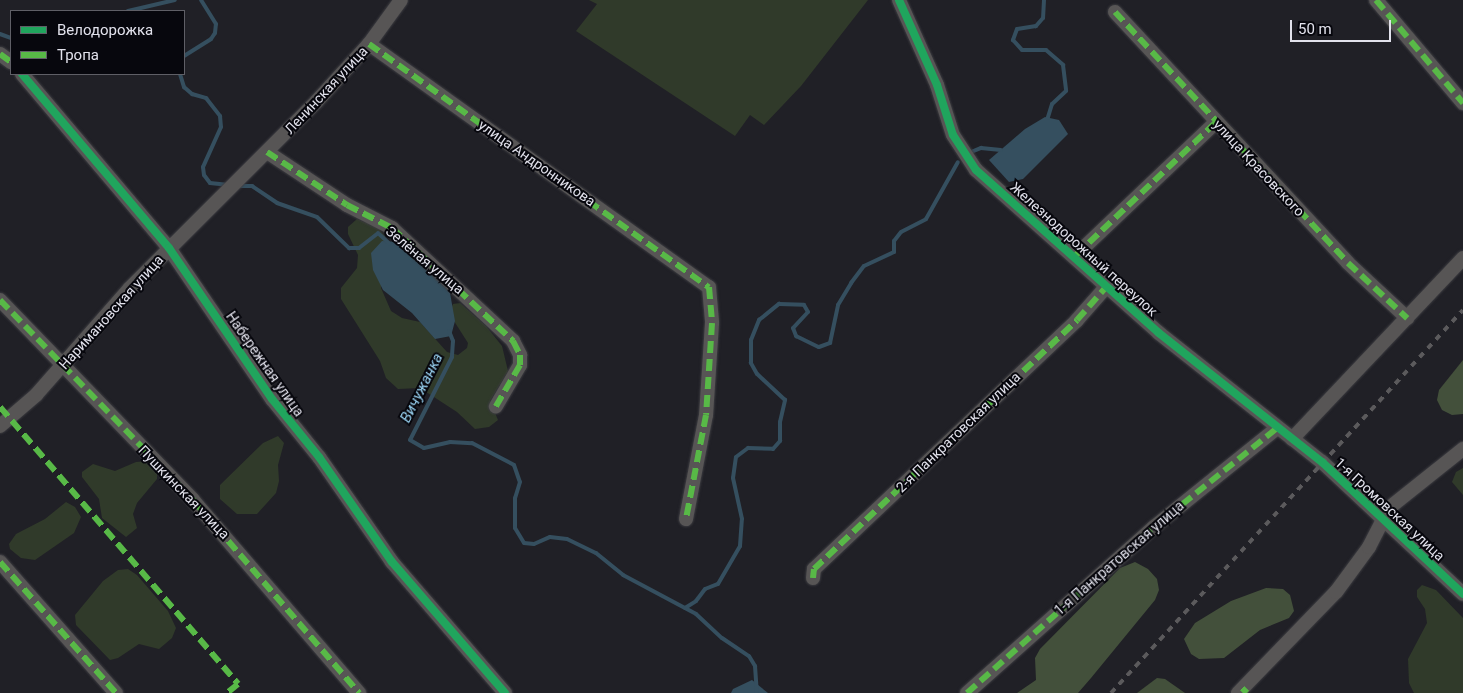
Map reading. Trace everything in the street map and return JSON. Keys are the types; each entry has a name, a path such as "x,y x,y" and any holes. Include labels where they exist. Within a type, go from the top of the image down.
{"street":[{"name":"Ленинская улица","path":"244,174 369,44 401,0"},
{"name":"Железнодорожный переулок","path":"899,0 937,85 961,151 976,170 1076,255 1159,333 1322,462"},
{"path":"1376,0 1463,103"},
{"name":"улица Красовского","path":"1115,12 1348,263 1407,318"},
{"name":"улица Андронникова","path":"369,44 704,282 711,292 712,315 706,415 686,519"},
{"name":"Набережная улица","path":"23,75 170,248 272,399 319,456 392,562 504,693"},
{"path":"1076,255 1135,196 1216,122"},
{"name":"Зелёная улица","path":"267,152 347,205 392,228 513,341 520,355 520,365 496,406"},
{"name":"Наримановская улица","path":"0,426 63,367 130,288 244,174"},
{"path":"1292,438 1463,258"},
{"name":"2-я Панкратовская улица","path":"813,578 814,569 1076,320 1107,286"},
{"name":"Пушкинская улица","path":"0,300 238,549 359,693"},
{"name":"1-я Панкратовская улица","path":"967,693 1154,527 1277,428"},
{"path":"1242,691 1336,592 1369,547 1396,502 1463,449"},
{"name":"1-я Громовская улица","path":"1322,462 1463,594"},
{"path":"0,562 116,693"}],"green space":[{"path":"589,0 868,0 801,86 764,125 750,115 735,136 576,31 597,4"},
{"path":"357,219 377,227 385,236 381,288 391,311 402,318 420,322 447,352 458,355 467,348 468,343 454,321 451,309 453,304 460,303 486,326 502,346 508,371 490,401 498,420 489,427 475,429 457,412 420,388 398,389 386,378 380,361 341,299 341,288 357,268 358,255 348,234 348,227"},
{"path":"1463,360 1463,414 1452,415 1442,410 1437,400 1439,390"},
{"path":"278,436 284,443 278,465 279,481 276,493 257,514 237,514 220,499 220,485 263,443"},
{"path":"149,461 157,468 157,479 137,503 133,514 137,528 126,537 102,518 99,499 82,477 82,472 93,464 115,471 136,462"},
{"path":"1463,468 1463,495 1452,482 1456,472"},
{"path":"66,502 75,507 81,517 74,533 35,560 21,558 10,549 9,544 16,534 45,519"},
{"path":"1135,562 1148,569 1157,579 1159,590 1155,600 1078,693 1017,693 1036,680 1035,658 1040,649 1120,568"},
{"path":"128,569 137,575 168,611 176,628 172,638 159,649 139,644 118,658 110,660 76,625 75,615 103,581 118,570"},
{"path":"1422,585 1436,590 1463,618 1463,693 1414,693 1409,683 1408,659 1427,623 1425,609 1417,597 1417,590"},
{"path":"1266,588 1283,589 1290,595 1294,611 1289,618 1260,630 1224,658 1199,659 1191,654 1184,639 1195,623 1231,601"},
{"path":"1157,678 1165,679 1185,693 1137,693"}],"water":[{"path":"1045,117 1059,120 1068,134 1023,179 1009,182 989,160 1025,129"},
{"path":"382,241 398,242 445,286 450,293 455,321 451,336 435,339 412,313 383,290 373,270 371,253"},
{"path":"752,680 768,693 731,693 733,689"}],"waterway":[{"path":"132,10 175,0"},
{"name":"Вичужанка","path":"185,55 211,39 215,33 216,24 201,0"},
{"path":"1044,0 1043,18 1036,26 1017,29 1013,40 1022,50 1046,50 1063,65 1066,91 1052,104 1048,117"},
{"path":"0,34 10,38"},
{"name":"Вичужанка","path":"180,75 184,87 192,94 206,98 220,116 221,127 203,167 204,175 210,183 229,185"},
{"path":"971,152 981,148 1001,150"},
{"path":"685,608 696,601 705,589 718,584 740,546 742,519 733,478 736,457 748,448 773,449 780,441 780,422 785,400 757,374 751,363 751,340 759,320 779,304 804,305 808,312 793,328 796,336 819,347 830,343 838,305 851,283 864,266 894,252 894,241 901,232 926,219 958,162"},
{"name":"Вичужанка","path":"236,186 252,186 277,203 317,217 349,248 359,248 378,233 390,244"},
{"name":"Вичужанка","path":"449,331 453,341 452,357 410,440 424,448 450,442 472,443 514,465 520,482 515,498 515,528 524,543 534,544 550,537 567,539 596,553 623,575 696,614 722,638 749,656 755,666 757,693"}],"railway":[{"path":"1111,693 1463,310"}],"marked path":[{"path":"1376,0 1463,103"},
{"path":"1115,12 1348,263 1407,318"},
{"path":"369,44 709,287 712,323 706,415 686,519"},
{"path":"0,54 10,61"},
{"path":"1076,255 1216,122"},
{"path":"267,152 347,205 392,228 513,341 520,355 520,365 496,406"},
{"path":"813,578 814,569 1077,320 1107,286"},
{"path":"0,300 193,500 359,693"},
{"path":"0,407 238,684 227,693"},
{"path":"967,693 1154,527 1277,428"},
{"path":"0,562 116,693"},
{"path":"1242,688 1247,693"}],"cycle path":[{"path":"899,0 937,85 953,135 976,170 1159,333 1322,462 1463,594"},
{"path":"23,75 169,248 272,399 319,457 392,562 505,693"}]}
